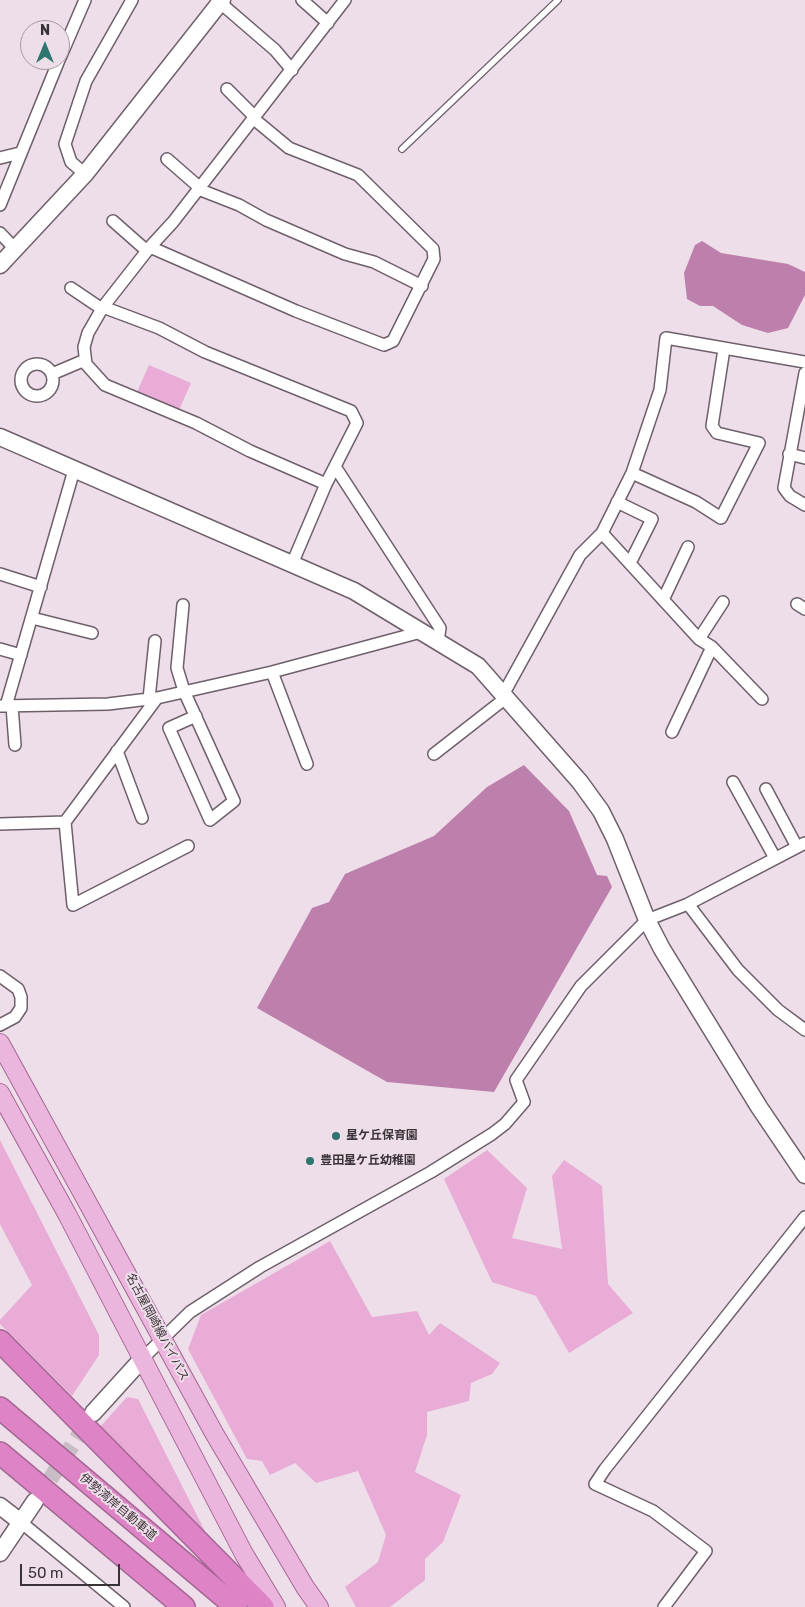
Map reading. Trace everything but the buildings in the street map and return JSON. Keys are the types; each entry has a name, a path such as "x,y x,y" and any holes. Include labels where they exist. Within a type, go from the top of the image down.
{"highway":[{"path":"0,1341 218,1561 272,1606"},
{"name":"伊勢湾岸自動車道","path":"0,1408 236,1607"},
{"path":"0,1453 183,1607"}],"main road":[{"name":"名古屋岡崎線バイパス","path":"0,1043 214,1433 305,1587 320,1607"},
{"path":"0,1093 143,1358 272,1606"}],"street":[{"path":"70,35 85,0"},
{"path":"85,174 71,162 65,144 86,81 132,0"},
{"path":"302,0 328,23"},
{"path":"326,484 250,451 196,423 105,385 94,375 85,360 84,341 102,308 148,249 173,222 345,0"},
{"path":"0,265 85,174 220,1 275,50 292,70"},
{"path":"0,205 55,70"},
{"path":"113,221 148,249 196,266 242,289 384,345 392,341 422,286 435,254 420,236 358,175 289,148 226,89"},
{"path":"0,158 20,153"},
{"path":"167,159 198,188 344,254 374,262 422,286"},
{"path":"0,233 16,250"},
{"path":"71,288 102,308 159,328 185,344 351,411 357,423 336,468 326,484 292,564"},
{"path":"434,754 505,695 580,556 602,533 632,473 660,390 666,338 805,362"},
{"path":"632,473 696,502 721,518 759,443 717,433 712,426 724,349"},
{"path":"52,374 85,360"},
{"path":"805,373 784,488 790,496 805,505"},
{"path":"0,437 354,591 478,666 580,782 601,811 615,839 647,920 690,996 805,1175"},
{"path":"789,454 805,458"},
{"path":"336,468 440,628 438,642"},
{"path":"15,745 6,706 74,470"},
{"path":"617,502 652,519 630,563"},
{"path":"602,533 699,638 712,648 762,699"},
{"path":"663,600 688,547"},
{"path":"0,574 41,587"},
{"path":"699,638 723,602"},
{"path":"184,605 177,668 184,691 193,710 197,719 205,737 234,801 210,820 169,728 187,720 196,716"},
{"path":"32,618 92,632"},
{"path":"6,706 108,704 153,698 272,672 422,632"},
{"path":"156,641 153,698 65,822 73,905 188,846"},
{"path":"672,732 712,648"},
{"path":"0,649 21,655"},
{"path":"272,672 307,764"},
{"path":"117,751 142,818"},
{"path":"732,782 775,858"},
{"path":"93,1413 163,1337 190,1312 260,1267 466,1152 505,1124 524,1102 516,1080 554,1025 597,968 647,920 688,904 801,845 766,789"},
{"path":"0,824 65,822"},
{"path":"688,904 738,970 778,1010 805,1030"},
{"path":"0,976 18,989 21,997 21,1008 15,1017 0,1025"},
{"path":"664,1607 706,1551 653,1511 595,1484 805,1217"},
{"path":"0,1553 36,1501"},
{"path":"0,1506 124,1607"}],"lane":[{"path":"402,149 558,0"}],"shaded area":[{"path":"702,241 721,253 788,264 805,272 805,295 788,328 768,333 742,325 713,306 700,306 687,299 684,273 695,245"},
{"path":"149,365 191,383 179,410 137,392"},
{"path":"524,765 569,811 597,875 607,876 612,887 494,1092 387,1082 257,1008 312,908 329,902 345,874 434,836 487,787"},
{"path":"0,1140 99,1335 99,1355 72,1396 0,1324 0,1320 32,1285 0,1224"},
{"path":"487,1150 527,1188 512,1238 562,1249 552,1176 564,1160 602,1186 608,1284 633,1313 569,1353 536,1296 492,1282 444,1179"},
{"path":"330,1241 372,1317 417,1311 429,1335 440,1323 500,1363 492,1374 471,1383 469,1401 427,1412 427,1435 415,1472 461,1495 443,1542 425,1559 425,1580 390,1607 356,1607 345,1587 378,1562 386,1535 358,1471 316,1483 295,1463 270,1475 262,1461 247,1459 188,1349 201,1315"},
{"path":"127,1397 138,1399 208,1537 100,1427"}],"tunnel":[{"path":"37,1499 91,1417"}],"place":[{"name":"星ケ丘保育園","path":"336,1136"},
{"name":"豊田星ケ丘幼稚園","path":"310,1161"}]}
